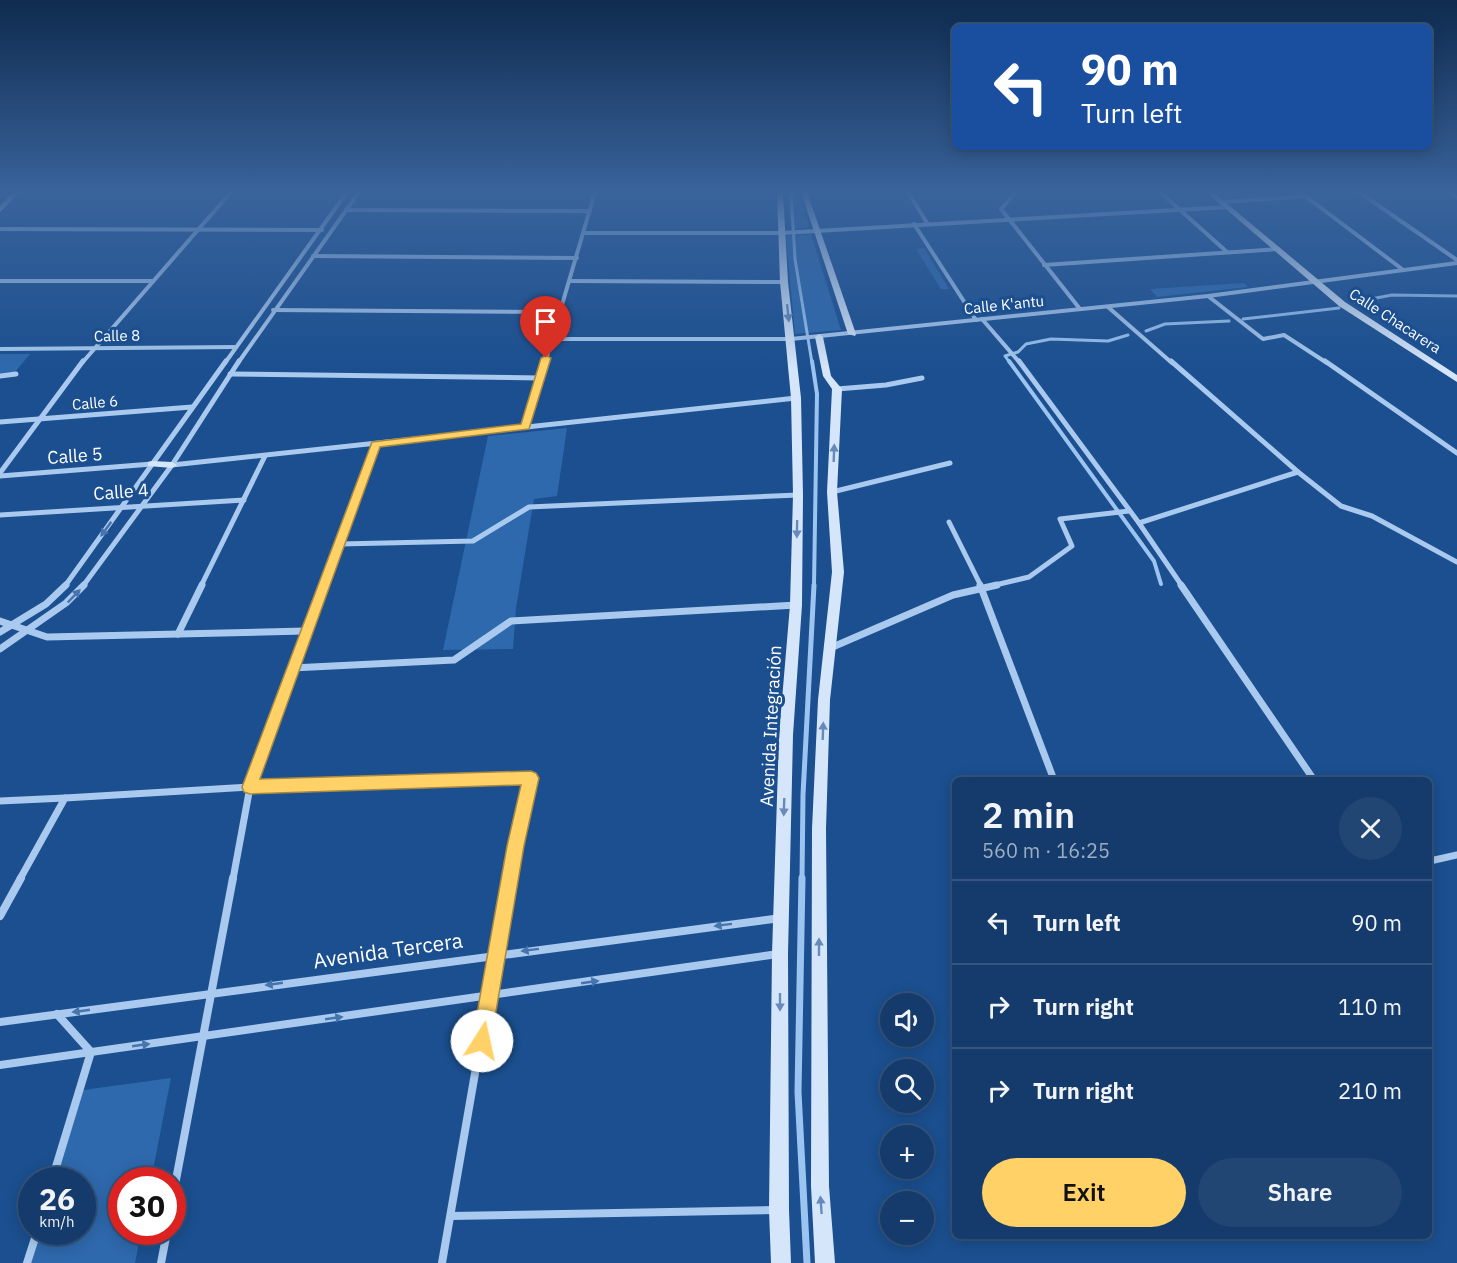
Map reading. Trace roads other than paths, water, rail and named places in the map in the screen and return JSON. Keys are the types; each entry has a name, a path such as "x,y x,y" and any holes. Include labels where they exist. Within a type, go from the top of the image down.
{"street":[{"path":"0,474 75,371 179,251"},
{"path":"0,632 46,604 63,589 305,251"},
{"path":"0,650 66,603 86,583 172,465 230,374 317,251"},
{"path":"525,426 579,251"},
{"name":"Avenida Integración","path":"782,1263 779,1210 780,954 786,735 796,605 798,495 797,339 784,282 783,251"},
{"path":"824,251 852,334"},
{"path":"932,251 979,320 1021,364 1139,524 1312,777"},
{"path":"1033,251 1080,309"},
{"path":"1044,265 1245,251"},
{"name":"Calle Chacarera","path":"1280,251 1342,304 1457,379"},
{"path":"1378,251 1402,269"},
{"path":"1443,251 1457,261"},
{"path":"313,256 577,258"},
{"name":"Calle K'antu","path":"552,339 797,339 1208,296 1317,283 1457,261"},
{"path":"0,281 153,281"},
{"path":"570,281 784,282"},
{"path":"1208,296 1263,339 1284,335 1457,453"},
{"path":"1108,307 1298,472 1341,506 1372,516 1457,562"},
{"path":"261,310 560,312"},
{"path":"815,337 827,376 837,389 832,492 837,573 828,649 819,829 820,1186 825,1263"},
{"name":"Calle 8","path":"0,349 235,347"},
{"path":"0,375 16,374"},
{"path":"230,374 540,378"},
{"path":"837,389 886,385 922,378"},
{"path":"152,464 172,465 265,456 796,398"},
{"name":"Calle 6","path":"0,422 192,407"},
{"path":"179,1167 250,787 375,444"},
{"path":"178,634 265,456"},
{"path":"832,492 950,463"},
{"name":"Calle 5","path":"0,474 152,464"},
{"path":"1139,524 1298,472"},
{"path":"340,544 473,541 529,507 798,495"},
{"name":"Calle 4","path":"0,515 244,500"},
{"path":"828,649 953,596 1029,577 1072,546 1060,519 1129,511"},
{"path":"949,522 982,589 1053,777"},
{"path":"292,668 454,660 511,621 796,605"},
{"path":"0,621 47,637 305,631"},
{"path":"0,801 250,787 531,778 515,846 442,1263"},
{"path":"0,916 65,798"},
{"path":"1432,861 1455,858"},
{"name":"Avenida Tercera","path":"0,1022 781,918"},
{"path":"0,1065 780,954"},
{"path":"57,1014 91,1052"},
{"path":"56,1167 91,1052"},
{"path":"451,1216 779,1210"},
{"path":"27,1263 33,1245"},
{"path":"160,1263 164,1245"}],"waterway":[{"path":"795,251 812,363"},
{"path":"1355,302 1392,295 1457,296"},
{"path":"1243,319 1339,308"},
{"path":"1146,331 1165,324 1229,321"},
{"path":"1010,363 1005,356 1018,352 1026,344 1051,339 1108,341 1128,335"},
{"path":"812,361 817,394 814,586"},
{"path":"1009,361 1154,561 1161,584"},
{"path":"802,879 803,795 814,585"},
{"path":"802,878 798,1092 807,1263"}]}
